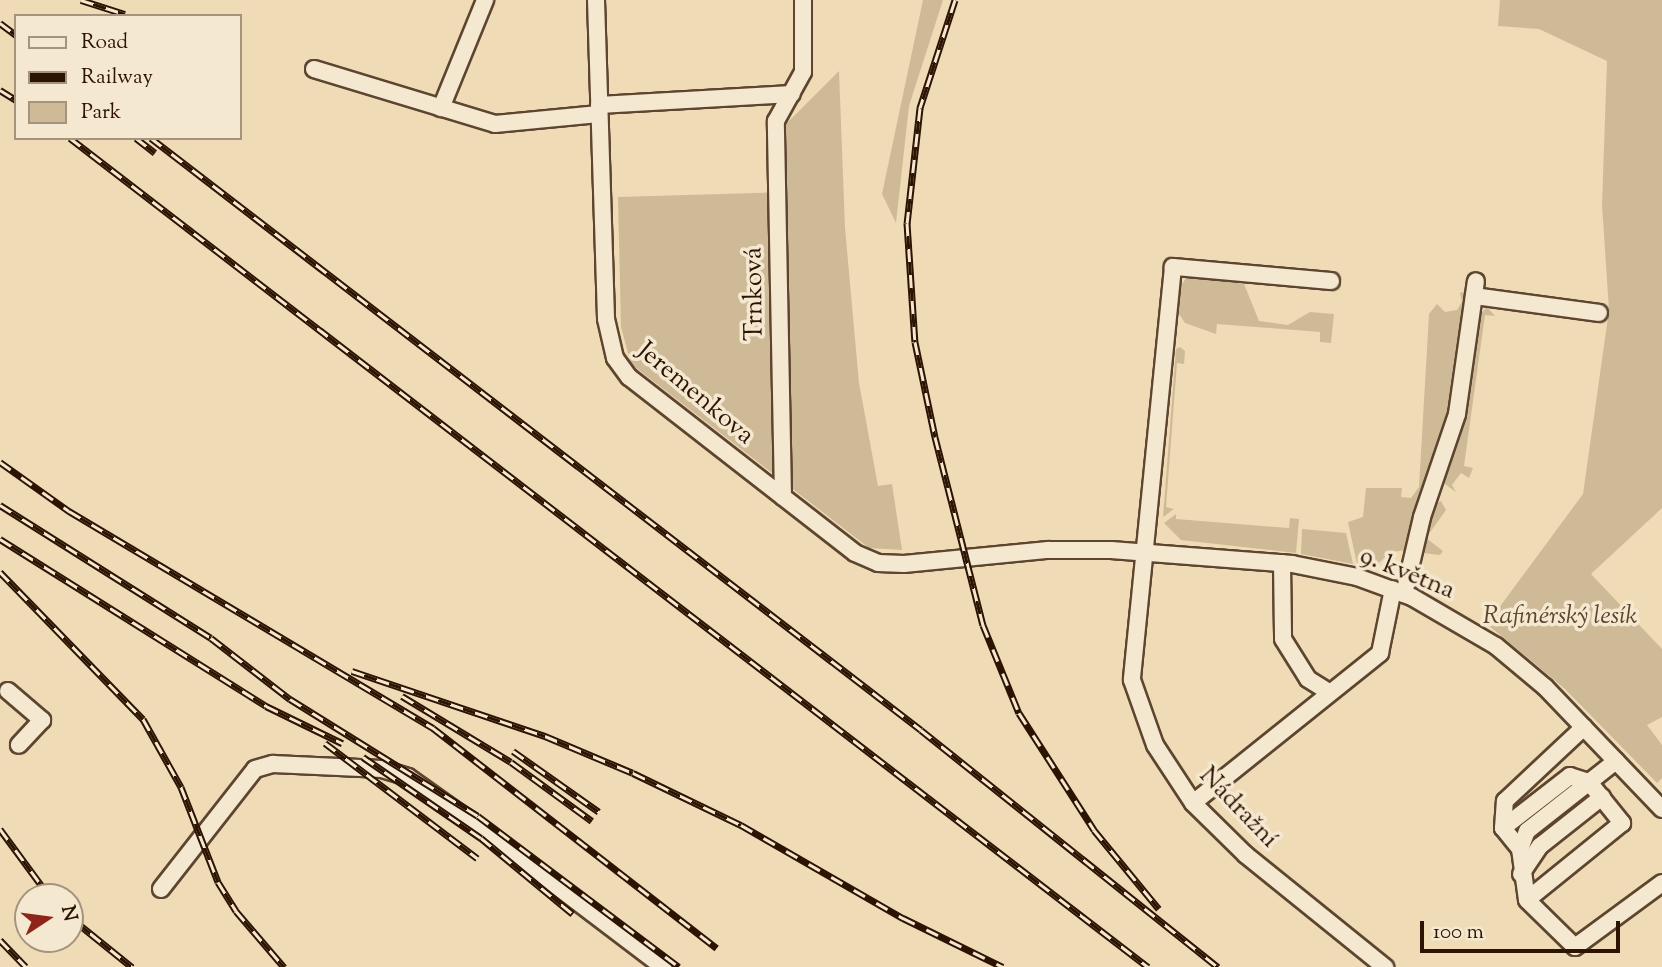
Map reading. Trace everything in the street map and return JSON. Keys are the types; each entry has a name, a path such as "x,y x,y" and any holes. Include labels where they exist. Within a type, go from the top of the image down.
{"street":[{"path":"442,108 485,0"},
{"name":"Jeremenkova","path":"596,0 606,319 615,358 629,377 863,558 904,564"},
{"name":"Trnková","path":"783,497 776,121 803,72 803,0"},
{"path":"314,69 495,124 599,110 792,94"},
{"path":"1144,552 1173,267 1331,281"},
{"path":"1193,803 1380,653 1457,414 1475,289 1599,313"},
{"name":"9. května","path":"904,564 1048,550 1144,552 1320,568 1398,592 1496,646 1584,727 1662,809"},
{"name":"Nádražní","path":"1144,552 1132,667 1135,694 1155,745 1193,803 1246,855 1385,967"},
{"path":"1282,563 1283,639 1308,679 1329,692"},
{"path":"3,693 43,720 19,745"},
{"path":"1520,849 1503,828 1505,801 1584,727"},
{"path":"1616,761 1533,825 1520,849 1521,874 1527,900 1575,947 1662,883"},
{"path":"161,889 255,769 273,764 382,769 408,778 484,831 663,967"},
{"path":"1503,828 1570,776 1589,782 1622,822 1527,900"},
{"path":"1521,874 1540,846 1602,797"}],"green space":[{"path":"923,0 943,0 909,106 896,223 882,194"},
{"name":"Rafinérský lesík","path":"1500,0 1662,0 1662,508 1591,574 1662,649 1662,717 1647,725 1662,745 1662,778 1657,783 1565,689 1487,624 1583,494 1609,310 1602,205 1607,61 1539,29 1498,26"},
{"path":"839,71 845,228 859,383 878,486 892,484 902,550 869,548 631,364 621,327 618,197 787,192 785,125"},
{"path":"1195,276 1244,284 1259,321 1288,325 1310,312 1334,314 1331,343 1320,342 1320,332 1217,324 1216,334 1185,323 1176,309 1179,289 1186,278"},
{"path":"1466,291 1447,415 1407,550 1391,552 1373,568 1357,564 1348,522 1363,517 1366,488 1402,488 1401,497 1411,498 1419,487 1429,314 1437,304 1445,312 1457,310 1462,302 1460,293"},
{"path":"1487,307 1495,316 1485,315 1464,466 1473,468 1469,478 1461,473 1452,485 1456,492 1442,482 1478,316"},
{"path":"1180,347 1185,351 1184,364 1177,363 1166,507 1174,509 1163,517 1176,349"},
{"path":"1441,501 1446,510 1426,538 1443,551 1440,555 1422,553 1435,504"},
{"path":"1176,514 1176,519 1289,528 1290,518 1299,519 1296,553 1181,540 1164,523"},
{"path":"1302,529 1346,533 1353,564 1301,554"}],"railway":[{"path":"81,0 125,14"},
{"path":"955,0 920,108 907,223 915,342 935,437 983,625 1019,713 1094,830 1159,909"},
{"path":"0,23 14,34"},
{"path":"0,90 14,99"},
{"path":"73,140 1148,967"},
{"path":"139,140 155,153"},
{"path":"154,140 921,730 1218,967"},
{"path":"0,462 69,511 433,728 717,948"},
{"path":"0,505 211,638 290,699 478,816 679,967"},
{"path":"0,539 266,706 342,743"},
{"path":"0,572 143,719 181,787 218,882 236,911 284,967"},
{"path":"352,671 545,736 633,773 741,825 903,918 1003,967"},
{"path":"402,696 511,762 592,821"},
{"path":"325,743 477,858"},
{"path":"513,751 599,812"},
{"path":"363,757 481,838 573,914"},
{"path":"0,829 40,883"},
{"path":"84,928 132,967"},
{"path":"0,940 26,967"}]}
